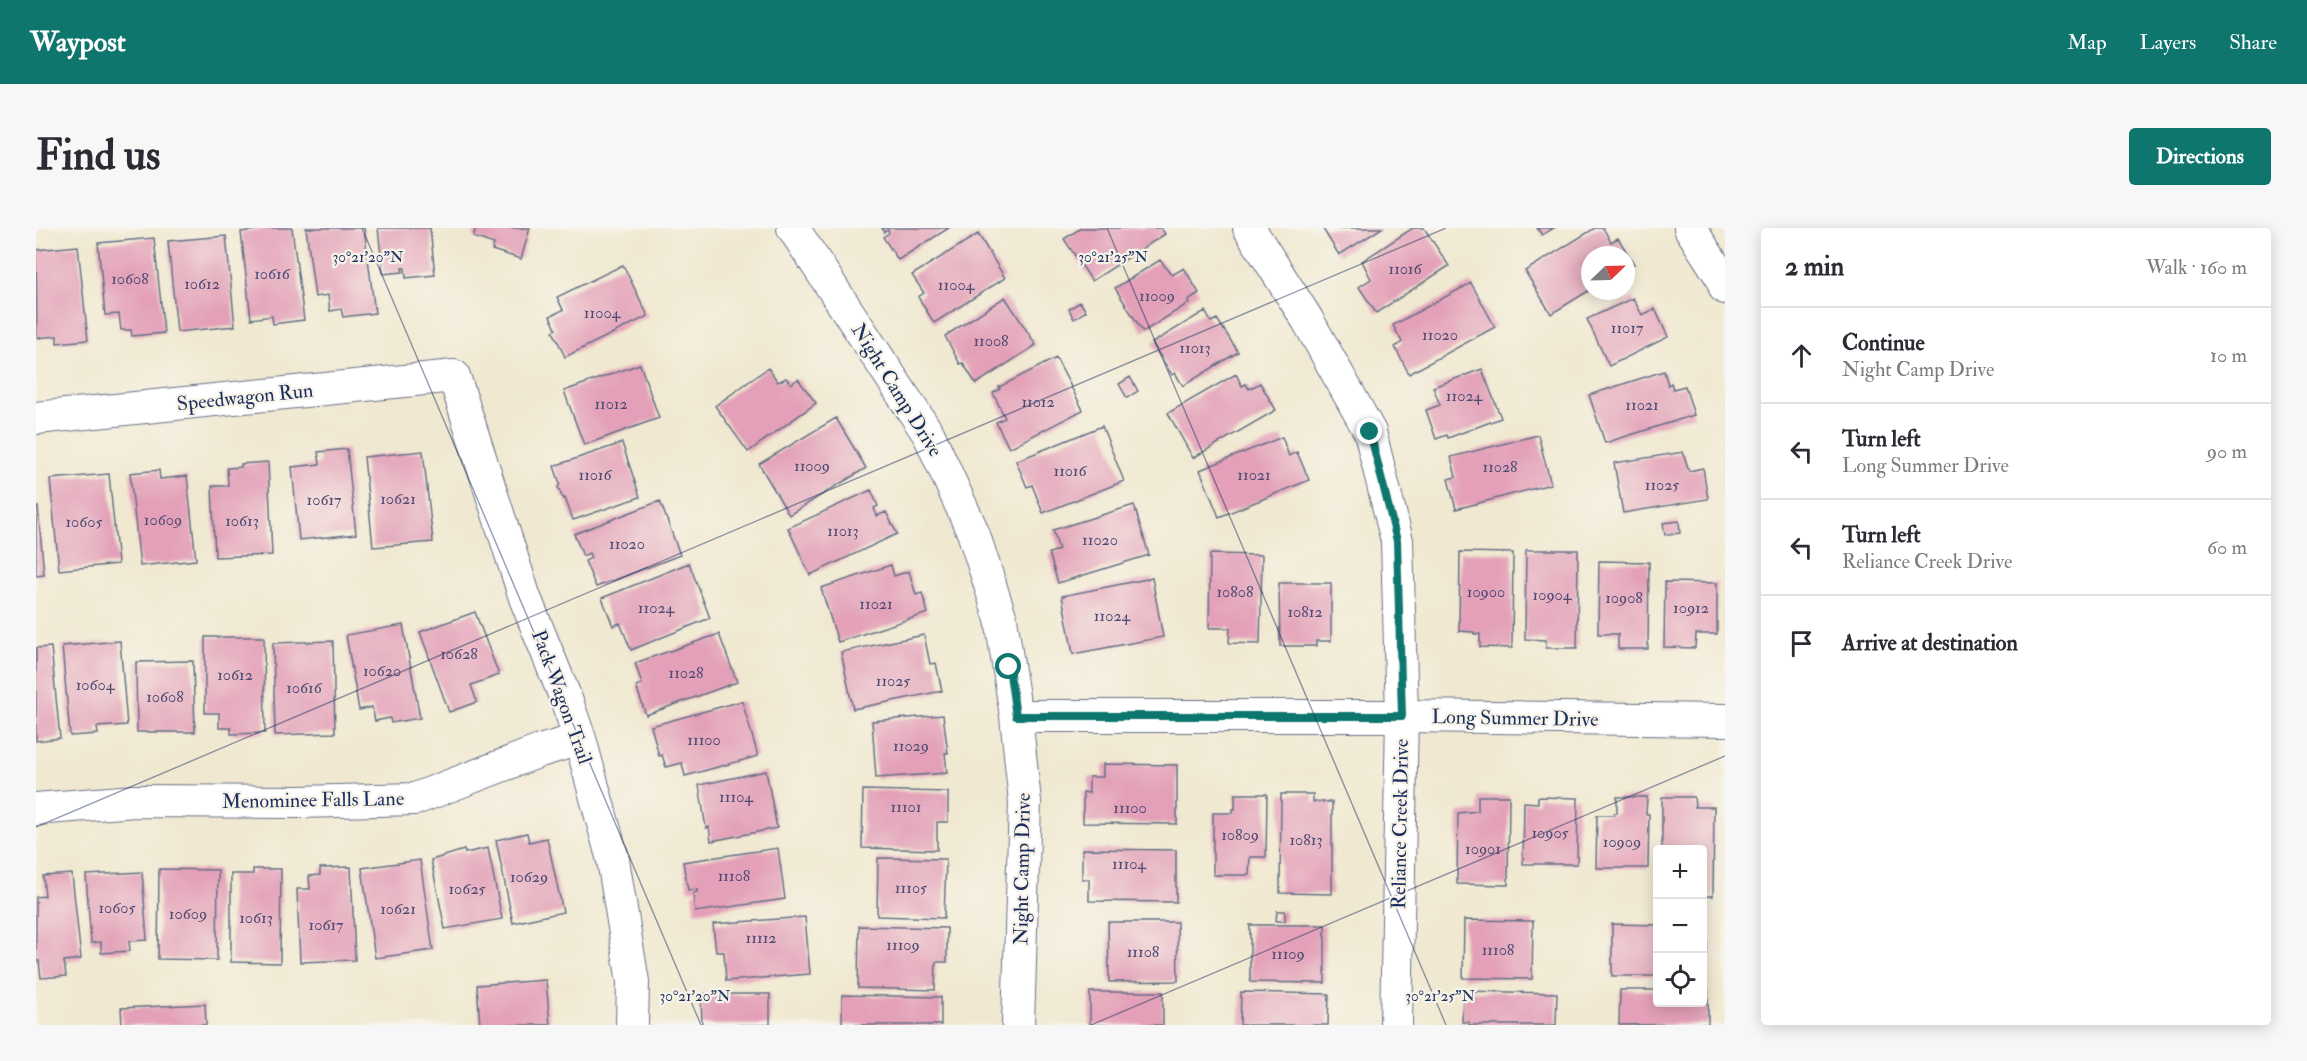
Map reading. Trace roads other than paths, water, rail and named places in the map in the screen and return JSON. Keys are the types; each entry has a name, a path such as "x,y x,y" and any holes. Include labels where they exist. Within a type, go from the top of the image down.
{"street":[{"name":"Night Camp Drive","path":"793,228 929,435 974,532 1001,619 1016,716 1025,802 1018,1025"},
{"name":"Reliance Creek Drive","path":"1249,228 1307,319 1370,432 1397,541 1402,716 1396,1025"},
{"path":"1690,228 1722,278 1725,288"},
{"name":"Speedwagon Run","path":"36,418 454,376"},
{"name":"Pack Wagon Trail","path":"454,376 525,598 580,739 613,860 633,982 632,1025"},
{"name":"Long Summer Drive","path":"1016,716 1402,716 1725,720"},
{"name":"Menominee Falls Lane","path":"36,809 134,801 298,802 415,799 540,751 580,739"}]}
